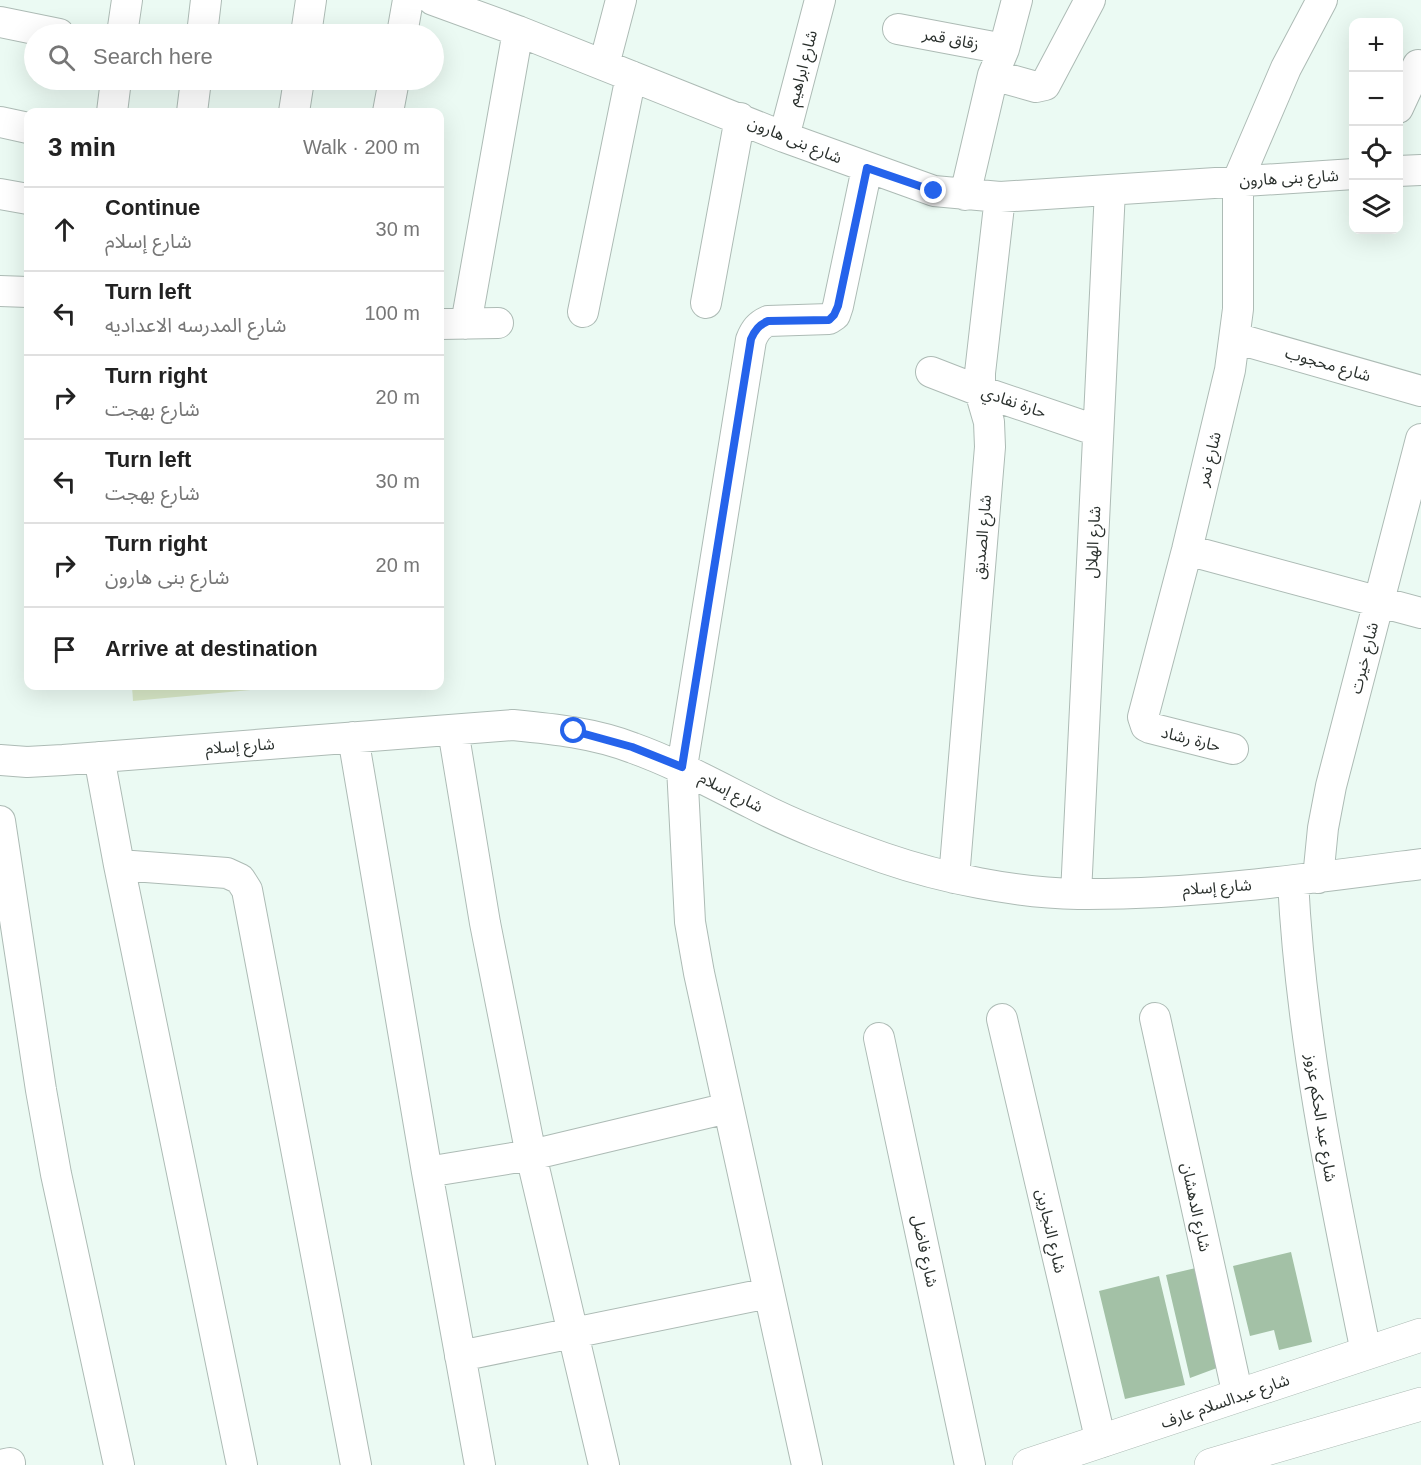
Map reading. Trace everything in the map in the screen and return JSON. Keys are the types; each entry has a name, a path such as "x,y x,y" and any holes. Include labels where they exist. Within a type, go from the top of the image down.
{"main road":[{"name":"شارع عبدالسلام عارف","path":"1029,1465 1366,1352 1417,1339"},
{"path":"1211,1465 1246,1460 1421,1404"}],"street":[{"path":"124,24 128,0"},
{"path":"203,24 206,0"},
{"path":"307,24 311,0"},
{"path":"404,24 408,0"},
{"name":"شارع بنى هارون","path":"433,0 618,70 784,137 934,191 1000,197 1349,174"},
{"path":"583,312 618,70 621,0"},
{"name":"شارع ابراهيم","path":"784,137 820,0"},
{"path":"965,195 998,62 1017,0"},
{"name":"زقاق قمر","path":"898,29 998,62 1036,87 1045,85 1090,0"},
{"path":"1238,180 1286,68 1323,0"},
{"path":"0,22 24,27"},
{"path":"498,323 453,324 518,31"},
{"path":"1403,97 1418,65"},
{"path":"112,108 115,90"},
{"path":"192,108 195,90"},
{"path":"295,108 297,90"},
{"path":"389,108 392,90"},
{"path":"706,303 740,118"},
{"path":"0,122 24,127"},
{"path":"807,1465 699,974 690,922 682,767 751,339 760,325 768,321 829,320 837,312 867,168"},
{"path":"1403,171 1421,170"},
{"name":"شارع نمر","path":"1150,728 1146,726 1143,717 1224,403 1235,338 1238,291 1238,180"},
{"name":"شارع الهلال","path":"1076,894 1110,190"},
{"path":"0,194 24,199"},
{"name":"شارع الصديق","path":"954,878 990,447 989,422 980,391 980,373 1000,197"},
{"path":"0,291 24,292"},
{"name":"شارع محجوب","path":"1235,338 1421,391"},
{"name":"حارة نفادي","path":"931,372 1098,431"},
{"name":"شارع خيرت","path":"1305,879 1323,828 1331,786 1421,439"},
{"path":"1187,550 1421,613"},
{"name":"شارع إسلام","path":"0,760 27,762 513,725 574,731 632,747 682,767 754,805 819,834 886,858 954,878 1019,888 1076,894 1177,890 1305,879 1421,864"},
{"name":"حارة رشاد","path":"1150,728 1233,749"},
{"path":"453,730 485,923 531,1155 604,1465"},
{"path":"353,737 427,1172 480,1465"},
{"path":"99,757 242,1465"},
{"path":"0,821 54,1163 119,1465"},
{"path":"119,865 227,873 240,879 247,890 356,1465"},
{"name":"شارع عبد الحكم عزوز","path":"1305,879 1296,946 1304,1010 1331,1181 1366,1352"},
{"name":"شارع الدهشان","path":"1155,1018 1238,1396"},
{"name":"شارع النجارين","path":"1002,1020 1101,1442"},
{"name":"شارع فاضل","path":"879,1038 970,1465"},
{"path":"427,1172 531,1155 728,1108"},
{"path":"460,1356 769,1293"}],"green space":[{"path":"132,690 250,690 133,701"}],"building":[{"path":"1291,1252 1312,1342 1279,1350 1274,1330 1250,1336 1233,1266"},
{"path":"1217,1263 1241,1359 1190,1378 1166,1275"},
{"path":"1159,1276 1185,1385 1125,1399 1099,1291"}],"route":[{"path":"574,731 632,747 682,767 751,339 754,332 768,321 829,320 837,312 867,168 934,191"}]}
